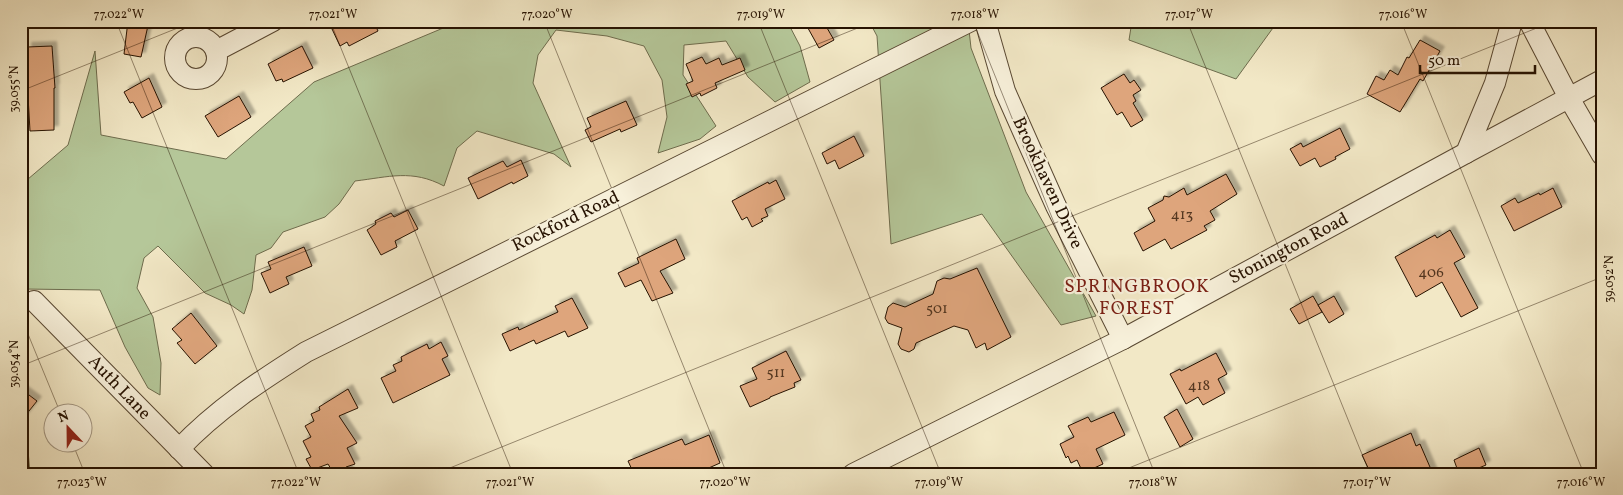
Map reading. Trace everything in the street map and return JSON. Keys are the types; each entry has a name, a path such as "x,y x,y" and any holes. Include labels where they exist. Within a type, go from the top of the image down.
{"street":[{"path":"216,51 273,21"},
{"name":"Rockford Road","path":"179,449 198,428 245,391 306,352 971,21"},
{"name":"Brookhaven Drive","path":"986,21 1005,91 1056,206 1123,339"},
{"path":"1466,153 1495,83 1512,21"},
{"path":"1529,21 1569,98 1602,155"},
{"name":"Stonington Road","path":"853,474 1123,339 1602,80"},
{"name":"Auth Lane","path":"34,301 204,474"}],"green space":[{"path":"460,21 787,21 800,46 810,82 775,102 748,77 726,41 684,45 683,75 716,126 700,139 658,153 667,117 662,80 644,46 607,36 556,30 538,55 533,83 571,167 554,154 477,131 457,148 444,186 421,177 411,176 390,176 355,181 339,204 325,217 283,232 271,248 256,255 252,290 244,314 231,305 205,293 158,246 144,258 137,288 153,317 161,363 160,395 148,388 125,347 100,290 23,289 21,291 21,185 68,145 95,51 101,135 226,159 314,82"},
{"path":"869,21 968,21 971,48 1026,192 1096,316 1061,325 982,214 891,244 877,36"},
{"path":"1132,21 1278,21 1236,79 1129,40"},
{"path":"21,438 27,438 30,474 21,474"}],"building":[{"path":"128,21 149,21 141,57 124,54"},
{"path":"346,21 373,21 378,31 349,46 347,42 340,46 332,29"},
{"path":"804,21 823,21 834,40 819,48"},
{"path":"1420,40 1440,51 1423,81 1420,79 1400,112 1367,94 1376,76 1384,80 1390,70 1398,75 1407,57 1409,58"},
{"path":"52,46 55,88 54,130 30,131 27,47"},
{"path":"302,46 313,68 283,82 282,79 276,81 268,64"},
{"path":"702,57 706,64 719,58 722,65 740,58 745,70 715,83 717,88 701,96 700,93 692,97 686,84 693,81 686,64"},
{"path":"1124,74 1130,83 1134,80 1141,90 1133,95 1136,101 1133,103 1143,120 1131,127 1122,112 1117,115 1101,88"},
{"path":"149,78 162,107 142,118 133,102 130,103 124,92"},
{"path":"239,96 251,117 218,137 205,116"},
{"path":"626,101 637,125 621,132 620,129 591,142 585,130 591,127 587,118"},
{"path":"1340,128 1350,149 1320,167 1315,158 1300,166 1290,149 1301,143 1303,147"},
{"path":"854,136 864,156 839,169 835,160 827,164 822,153"},
{"path":"521,160 528,176 478,199 468,178 503,161 507,167"},
{"path":"1226,174 1237,194 1210,211 1215,220 1204,226 1207,230 1171,249 1165,239 1143,251 1134,233 1155,221 1148,208 1163,200 1164,196 1169,197 1184,188 1187,195"},
{"path":"776,180 785,199 765,209 768,216 752,227 747,217 742,220 732,201 768,182 769,184"},
{"path":"1553,188 1562,207 1514,231 1501,206 1515,198 1518,203"},
{"path":"408,210 418,229 395,241 397,247 381,255 367,230 376,224 375,221 391,213 394,217"},
{"path":"1450,230 1465,257 1454,263 1478,308 1461,317 1442,282 1416,297 1395,257 1435,235 1437,238"},
{"path":"676,239 685,259 660,271 673,293 652,301 641,280 625,287 618,273 639,263 637,258"},
{"path":"304,247 312,266 286,277 289,284 270,293 261,273 271,269 268,262"},
{"path":"977,268 1011,337 987,350 985,343 976,348 968,330 954,326 916,343 914,349 909,352 901,349 898,344 902,328 888,323 885,318 888,307 893,303 905,307 933,294 937,281 944,278 950,279"},
{"path":"1313,296 1322,312 1299,324 1290,309"},
{"path":"1334,296 1344,314 1329,323 1318,305"},
{"path":"572,298 588,328 568,337 565,331 536,344 534,340 510,351 502,334 518,327 519,330 558,312 555,306"},
{"path":"191,313 217,346 195,364 177,343 182,340 172,329"},
{"path":"441,342 448,356 442,359 450,375 393,403 381,378 396,371 393,365 402,361 401,357 427,344 429,349"},
{"path":"786,351 801,380 794,383 795,387 750,407 740,386 757,379 752,368"},
{"path":"1216,353 1227,374 1218,379 1225,393 1203,405 1198,397 1186,404 1170,374 1180,369 1181,371"},
{"path":"21,389 37,401 21,421"},
{"path":"348,389 358,408 339,416 357,443 347,448 355,464 346,467 350,474 334,474 328,464 312,470 306,459 311,457 303,441 311,437 305,426 314,421 311,414 320,410 319,407"},
{"path":"1177,409 1193,439 1180,447 1164,417"},
{"path":"1114,412 1125,435 1096,449 1103,464 1083,473 1077,460 1071,463 1068,456 1066,458 1060,444 1074,437 1068,426 1088,417 1091,422"},
{"path":"1411,433 1416,446 1420,444 1433,474 1371,474 1362,455"},
{"path":"709,435 720,463 702,471 700,468 687,474 634,474 628,461 682,439 685,445"},
{"path":"1479,448 1486,465 1474,470 1476,474 1459,474 1454,460"}],"district":[{"name":"SPRINGBROOK FOREST","path":"1137,298"}]}
